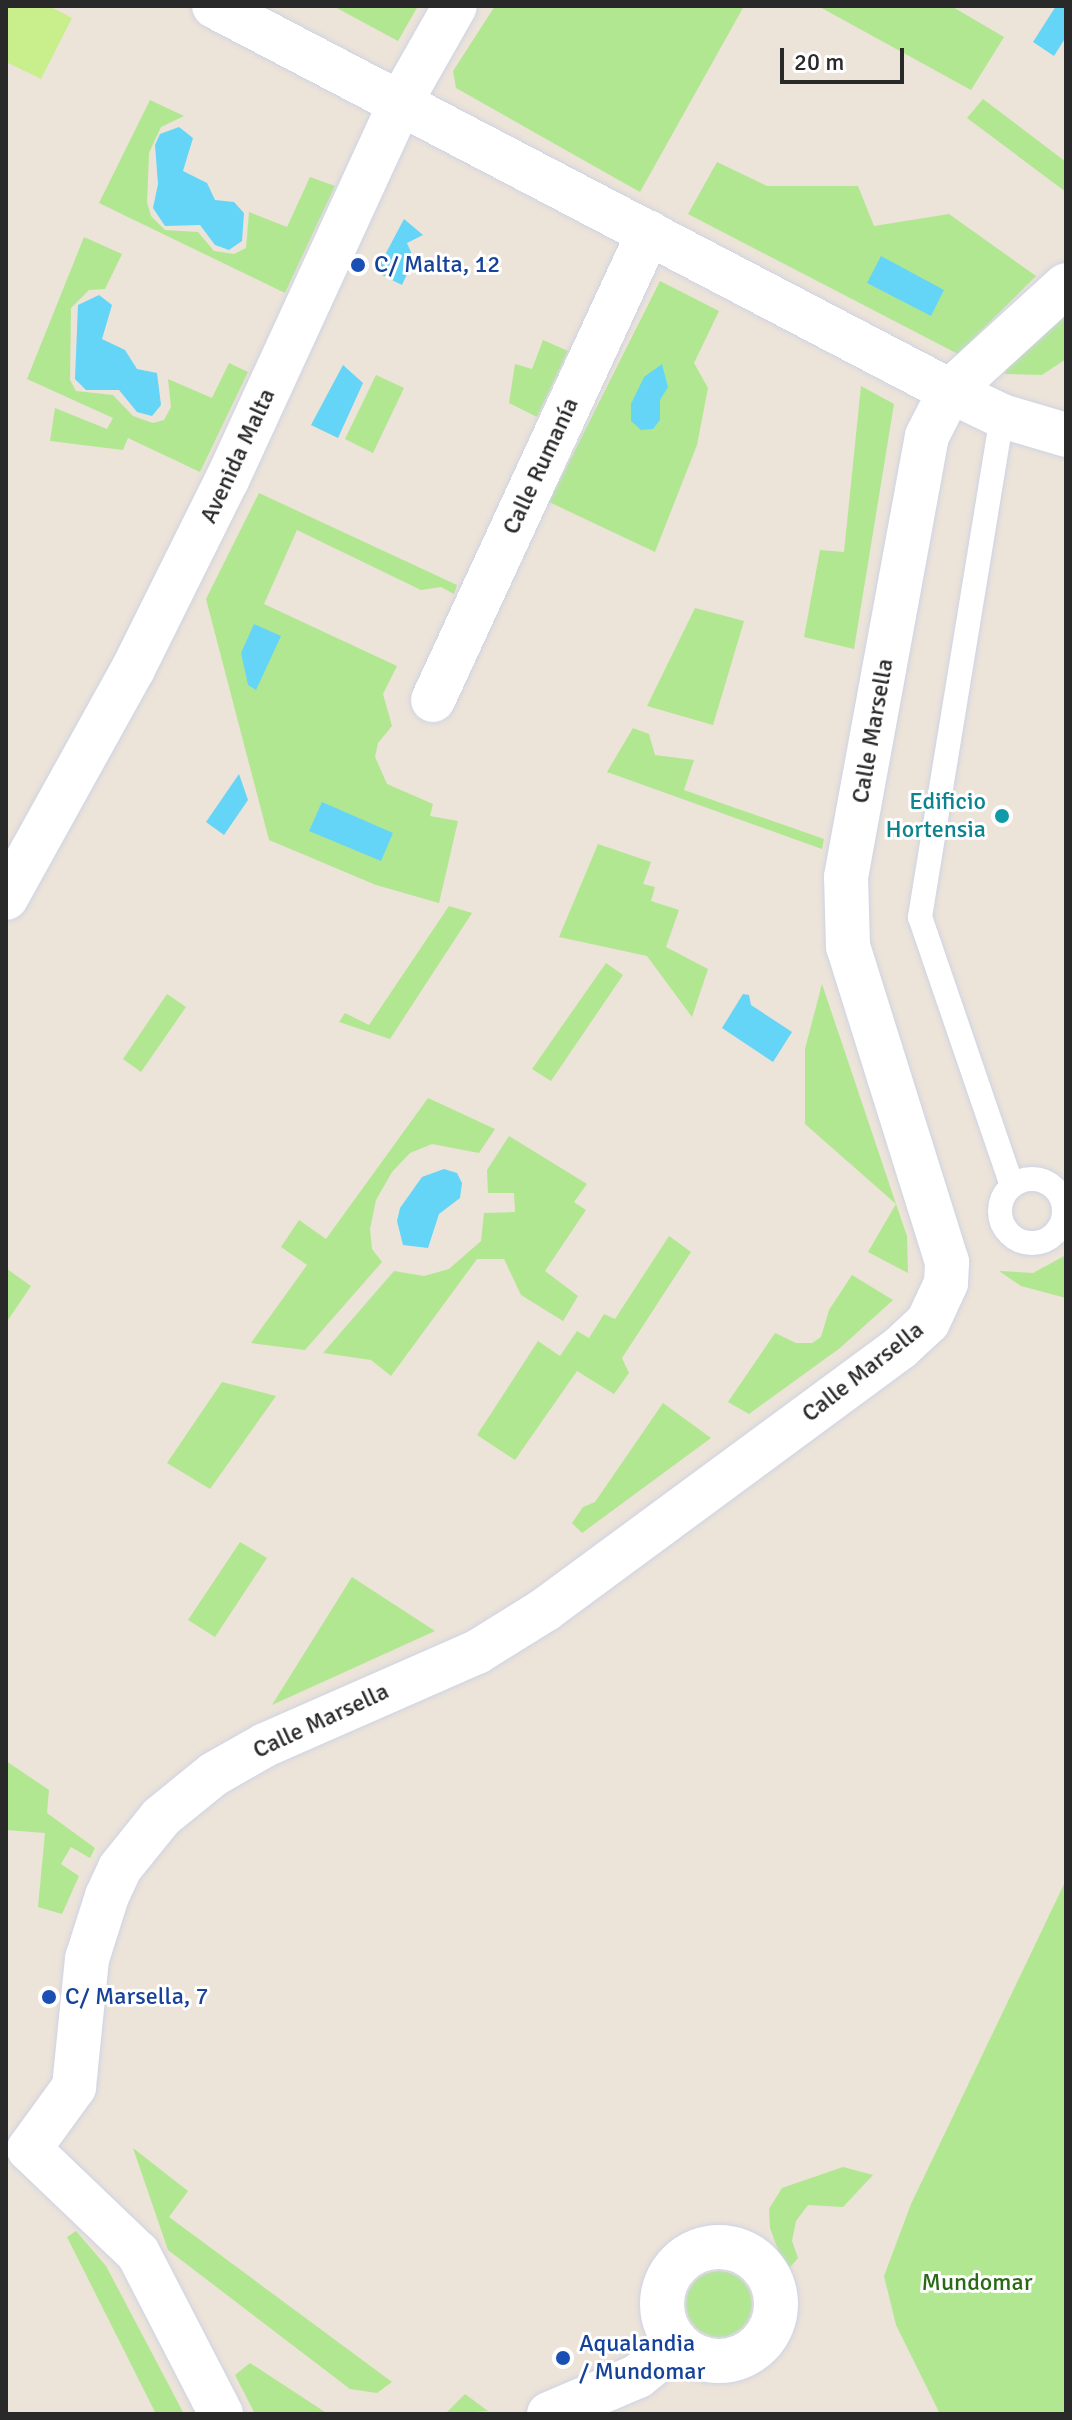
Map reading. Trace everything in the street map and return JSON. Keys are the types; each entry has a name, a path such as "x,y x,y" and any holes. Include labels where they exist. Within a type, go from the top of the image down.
{"street":[{"path":"214,6 401,101 950,391 1002,416 1066,435"},
{"name":"Avenida Malta","path":"6,898 133,669 227,480 401,101 455,6"},
{"name":"Calle Rumanía","path":"433,700 649,232"},
{"name":"Calle Marsella","path":"18,2148 74,2087 87,1959 107,1896 120,1868 161,1817 214,1774 265,1745 477,1652 546,1609 900,1348 928,1322 946,1283 947,1262 848,947 844,901 927,436 950,391 1066,285"},
{"path":"18,2148 138,2253 221,2414"},
{"path":"549,2414 638,2376 678,2344"}],"lane":[{"path":"1002,416 920,917 1012,1186"}],"green space":[{"path":"6,6 49,6 72,18 41,79 6,62"},
{"path":"333,6 418,6 398,41"},
{"path":"495,6 744,6 640,192 456,88 453,71"},
{"path":"818,6 951,6 1004,37 971,90"},
{"path":"983,99 1066,162 1066,192 967,118"},
{"path":"150,100 184,116 161,127 149,153 147,202 151,216 165,230 198,232 214,251 234,254 246,248 249,212 287,227 310,177 335,186 285,293 99,203"},
{"path":"717,162 767,186 858,186 874,226 949,214 1036,276 958,354 688,214"},
{"path":"84,237 122,254 105,289 89,290 71,308 70,380 76,391 113,395 133,416 153,423 164,420 171,407 168,379 212,398 229,363 248,372 200,472 128,438 123,450 50,441 55,408 107,429 113,418 27,379"},
{"path":"660,281 719,311 694,363 708,388 697,445 655,552 549,502"},
{"path":"1066,304 1066,359 1042,375 1005,374 1006,364"},
{"path":"543,340 568,351 537,417 509,403 515,364 532,369"},
{"path":"376,375 404,388 373,453 345,439"},
{"path":"861,386 894,404 854,649 804,637 820,550 844,552"},
{"path":"259,493 457,585 454,594 441,587 421,590 297,530 264,604 397,666 383,694 392,726 378,743 375,757 387,784 433,804 430,816 458,821 439,903 376,885 269,840 206,599"},
{"path":"695,608 744,621 713,725 647,706"},
{"path":"633,728 649,734 655,755 694,760 684,790 824,839 822,849 607,772"},
{"path":"598,844 651,862 643,884 655,887 651,901 679,910 666,947 708,969 692,1017 647,956 559,937"},
{"path":"449,906 472,913 390,1039 339,1022 345,1013 369,1025"},
{"path":"606,963 623,975 551,1081 532,1069"},
{"path":"822,984 896,1204 805,1124 805,1049"},
{"path":"167,994 186,1007 141,1072 123,1059"},
{"path":"428,1098 495,1129 479,1153 432,1144 410,1153 392,1172 376,1200 370,1229 372,1249 382,1262 305,1350 251,1343 307,1265 281,1247 299,1220 326,1239"},
{"path":"509,1136 587,1184 574,1202 586,1210 545,1271 578,1296 563,1321 521,1295 504,1259 477,1259 391,1376 371,1360 323,1353 394,1271 424,1276 449,1269 481,1241 484,1213 515,1212 514,1193 488,1193 487,1170"},
{"path":"896,1204 907,1236 908,1273 868,1252"},
{"path":"669,1236 691,1252 622,1358 629,1373 614,1394 577,1371 515,1460 477,1435 538,1341 560,1356 577,1331 589,1338 604,1314 615,1319"},
{"path":"1066,1255 1066,1298 1021,1286 999,1271 1033,1273"},
{"path":"6,1270 31,1286 6,1323"},
{"path":"852,1275 893,1300 840,1348 749,1414 728,1402 775,1333 796,1343 812,1343 821,1337 829,1310"},
{"path":"222,1382 276,1396 210,1489 167,1463"},
{"path":"663,1403 711,1438 582,1533 572,1523 583,1507 595,1502"},
{"path":"240,1542 267,1558 215,1637 188,1620"},
{"path":"352,1577 435,1631 272,1705"},
{"path":"6,1761 49,1790 47,1813 95,1848 90,1858 71,1847 61,1864 79,1876 62,1914 38,1907 45,1833 6,1830"},
{"name":"Mundomar","path":"1066,1880 1066,2414 940,2414 896,2325 884,2276 911,2204"},
{"path":"133,2148 188,2191 169,2217 392,2382 377,2393 350,2389 168,2250"},
{"path":"843,2167 873,2175 843,2207 808,2205 796,2221 792,2241 798,2258 786,2272 770,2228 769,2209 782,2188"},
{"path":"76,2231 106,2266 184,2414 156,2414 67,2237"},
{"path":"719,2271 732,2274 742,2281 749,2291 752,2304 749,2317 742,2327 732,2334 719,2337 706,2334 696,2327 689,2317 686,2304 689,2291 696,2281 706,2274"},
{"path":"250,2363 328,2414 255,2414 235,2375"},
{"path":"465,2394 488,2411 445,2414"}],"water":[{"path":"1056,6 1066,8 1066,37 1054,56 1033,42"},
{"path":"179,127 193,138 183,171 207,183 215,200 234,202 244,213 242,241 229,250 215,245 200,225 165,226 153,208 158,184 155,145 160,134"},
{"path":"404,219 423,235 407,243 414,259 402,285 376,272"},
{"path":"881,256 944,290 931,316 867,283"},
{"path":"99,295 112,305 102,339 125,350 137,369 157,373 161,405 152,416 137,412 119,390 86,390 75,379 78,305"},
{"path":"662,364 668,387 660,400 660,420 653,429 641,430 631,421 631,404 644,377"},
{"path":"343,365 363,383 338,438 311,425"},
{"path":"254,624 281,636 256,690 248,685 241,653"},
{"path":"239,774 248,800 224,835 206,822"},
{"path":"322,802 393,833 381,861 309,831"},
{"path":"743,994 749,995 751,1005 792,1032 773,1062 722,1028"},
{"path":"444,1169 457,1173 462,1183 460,1198 439,1214 428,1248 403,1245 397,1221 400,1208 422,1177"}],"place":[{"name":"C/ Malta, 12","path":"358,265"},
{"name":"Edificio Hortensia","path":"1002,816"},
{"name":"C/ Marsella, 7","path":"49,1997"},
{"name":"Aqualandia / Mundomar","path":"563,2358"}]}
